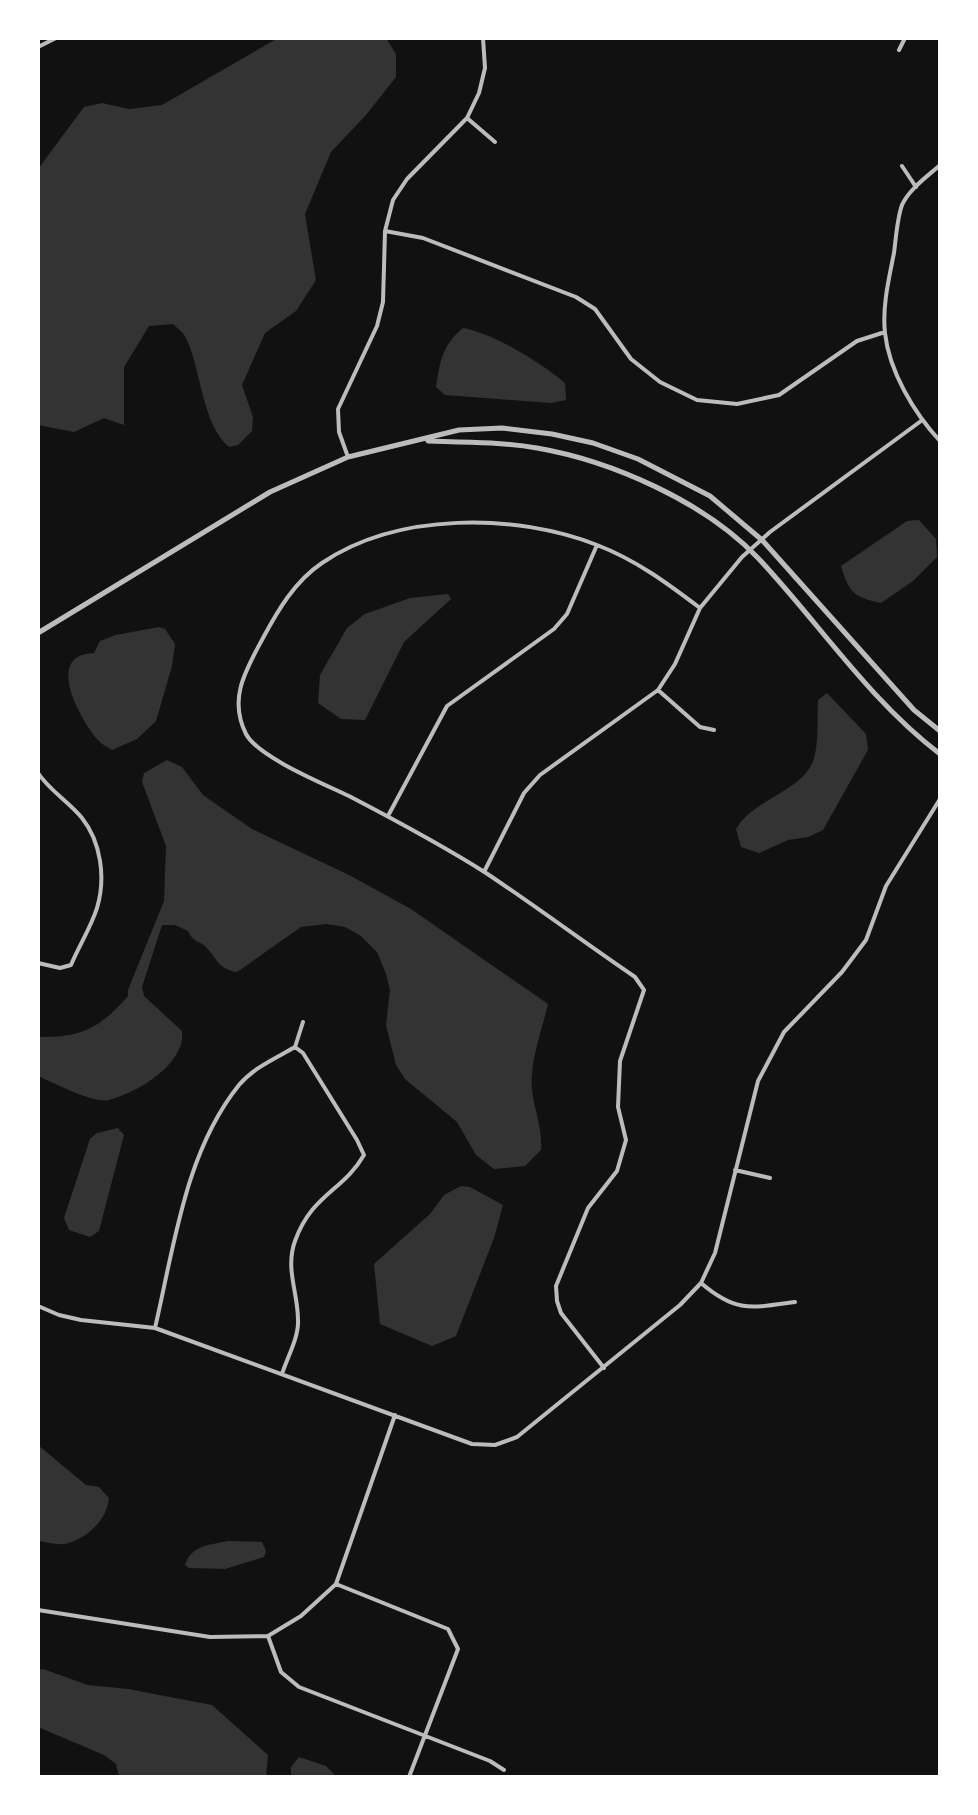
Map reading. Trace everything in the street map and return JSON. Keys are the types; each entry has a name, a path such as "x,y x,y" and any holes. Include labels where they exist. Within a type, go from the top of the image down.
{"street":[{"path":"38,47 56,38"},
{"path":"348,457 339,432 338,409 377,326 383,302 385,231 393,200 407,179 467,118 479,93 485,68 483,38"},
{"path":"899,50 905,38"},
{"path":"467,118 495,142"},
{"path":"940,165 902,204 887,290 885,332 895,369 921,421 940,441"},
{"path":"902,166 916,187"},
{"path":"385,231 423,238 576,297 595,309 631,359 660,382 697,400 737,404 779,395 857,341 885,332"},
{"path":"484,872 524,793 540,775 658,690 675,664 700,608 750,550 921,421"},
{"path":"38,633 270,492 348,457 459,430 502,428 593,443 638,459 698,490 762,540 895,689 940,731"},
{"path":"423,440 536,448 582,458 665,492 700,512 750,550 885,705 940,754"},
{"path":"604,1368 561,1313 556,1286 588,1208 617,1171 626,1140 618,1107 620,1061 644,990 635,977 484,872 388,816 269,756 247,736 238,708 238,688 275,615 295,587 322,563 348,549 420,527 466,522 510,523 553,531 597,545 649,570 700,608"},
{"path":"388,816 447,706 554,629 567,614 597,545"},
{"path":"658,690 700,727 714,730"},
{"path":"38,773 83,819 98,846 101,869 98,906 71,965 60,968 38,963"},
{"path":"38,1306 81,1320 155,1328 456,1440 495,1445 517,1437 680,1305 701,1283 715,1253 758,1081 784,1032 842,972 866,940 886,886 940,799"},
{"path":"155,1328 189,1184 219,1116 240,1083 265,1063 295,1047 303,1022"},
{"path":"282,1374 299,1323 290,1270 294,1243 307,1213 355,1170 364,1155 311,1066 295,1047"},
{"path":"735,1170 770,1178"},
{"path":"701,1283 720,1300 749,1308 795,1302"},
{"path":"38,1610 210,1637 268,1636 301,1616 336,1584 395,1415"},
{"path":"336,1584 448,1629 458,1649 409,1777"},
{"path":"268,1636 281,1672 299,1687 490,1761 504,1770"}],"shaded area":[{"path":"278,38 386,38 396,54 396,77 331,152 305,214 316,280 296,311 265,333 242,385 253,417 252,431 238,445 229,447 220,437 207,411 191,350 182,332 173,324 149,326 124,367 124,425 104,418 74,432 38,425 38,169 84,107 102,103 129,109 162,105"},
{"path":"463,328 502,342 544,367 565,383 566,400 551,403 445,395 436,387 441,362 450,341"},
{"path":"919,520 936,539 937,557 913,581 881,603 854,592 841,566 907,521"},
{"path":"448,594 451,599 404,642 365,720 341,719 318,703 320,675 347,628 365,614 410,598"},
{"path":"159,627 165,629 175,644 156,721 137,739 112,750 97,739 76,704 68,676 71,665 79,656 94,653 100,641"},
{"path":"827,693 866,734 868,750 823,830 808,837 788,840 759,853 741,847 736,829 744,818 801,779 809,769 817,744 818,700"},
{"path":"167,760 182,767 203,795 252,829 349,875 411,909 548,1004 532,1073 541,1150 525,1166 494,1169 476,1155 457,1122 405,1079 396,1065 386,1025 390,990 386,974 377,952 361,936 345,927 327,924 301,927 237,972 222,967 188,931 175,925 162,925 142,987 144,996 182,1031 181,1043 168,1065 145,1084 109,1100 84,1096 38,1076 38,1037 66,1036 89,1029 128,996 164,901 166,846 142,782 144,773"},
{"path":"118,1128 124,1135 99,1231 90,1237 69,1230 64,1218 90,1139 97,1133"},
{"path":"461,1186 470,1187 503,1205 494,1238 456,1336 432,1346 380,1324 374,1264 430,1214 444,1195"},
{"path":"38,1445 86,1485 99,1487 109,1498 100,1521 88,1533 73,1541 62,1544 38,1541"},
{"path":"228,1541 262,1542 266,1551 264,1557 225,1569 189,1568 185,1565 196,1550"},
{"path":"38,1670 88,1685 128,1689 212,1705 268,1755 266,1777 119,1777 116,1764 104,1755 38,1727"},
{"path":"299,1757 326,1766 337,1777 291,1777 291,1767"}]}
